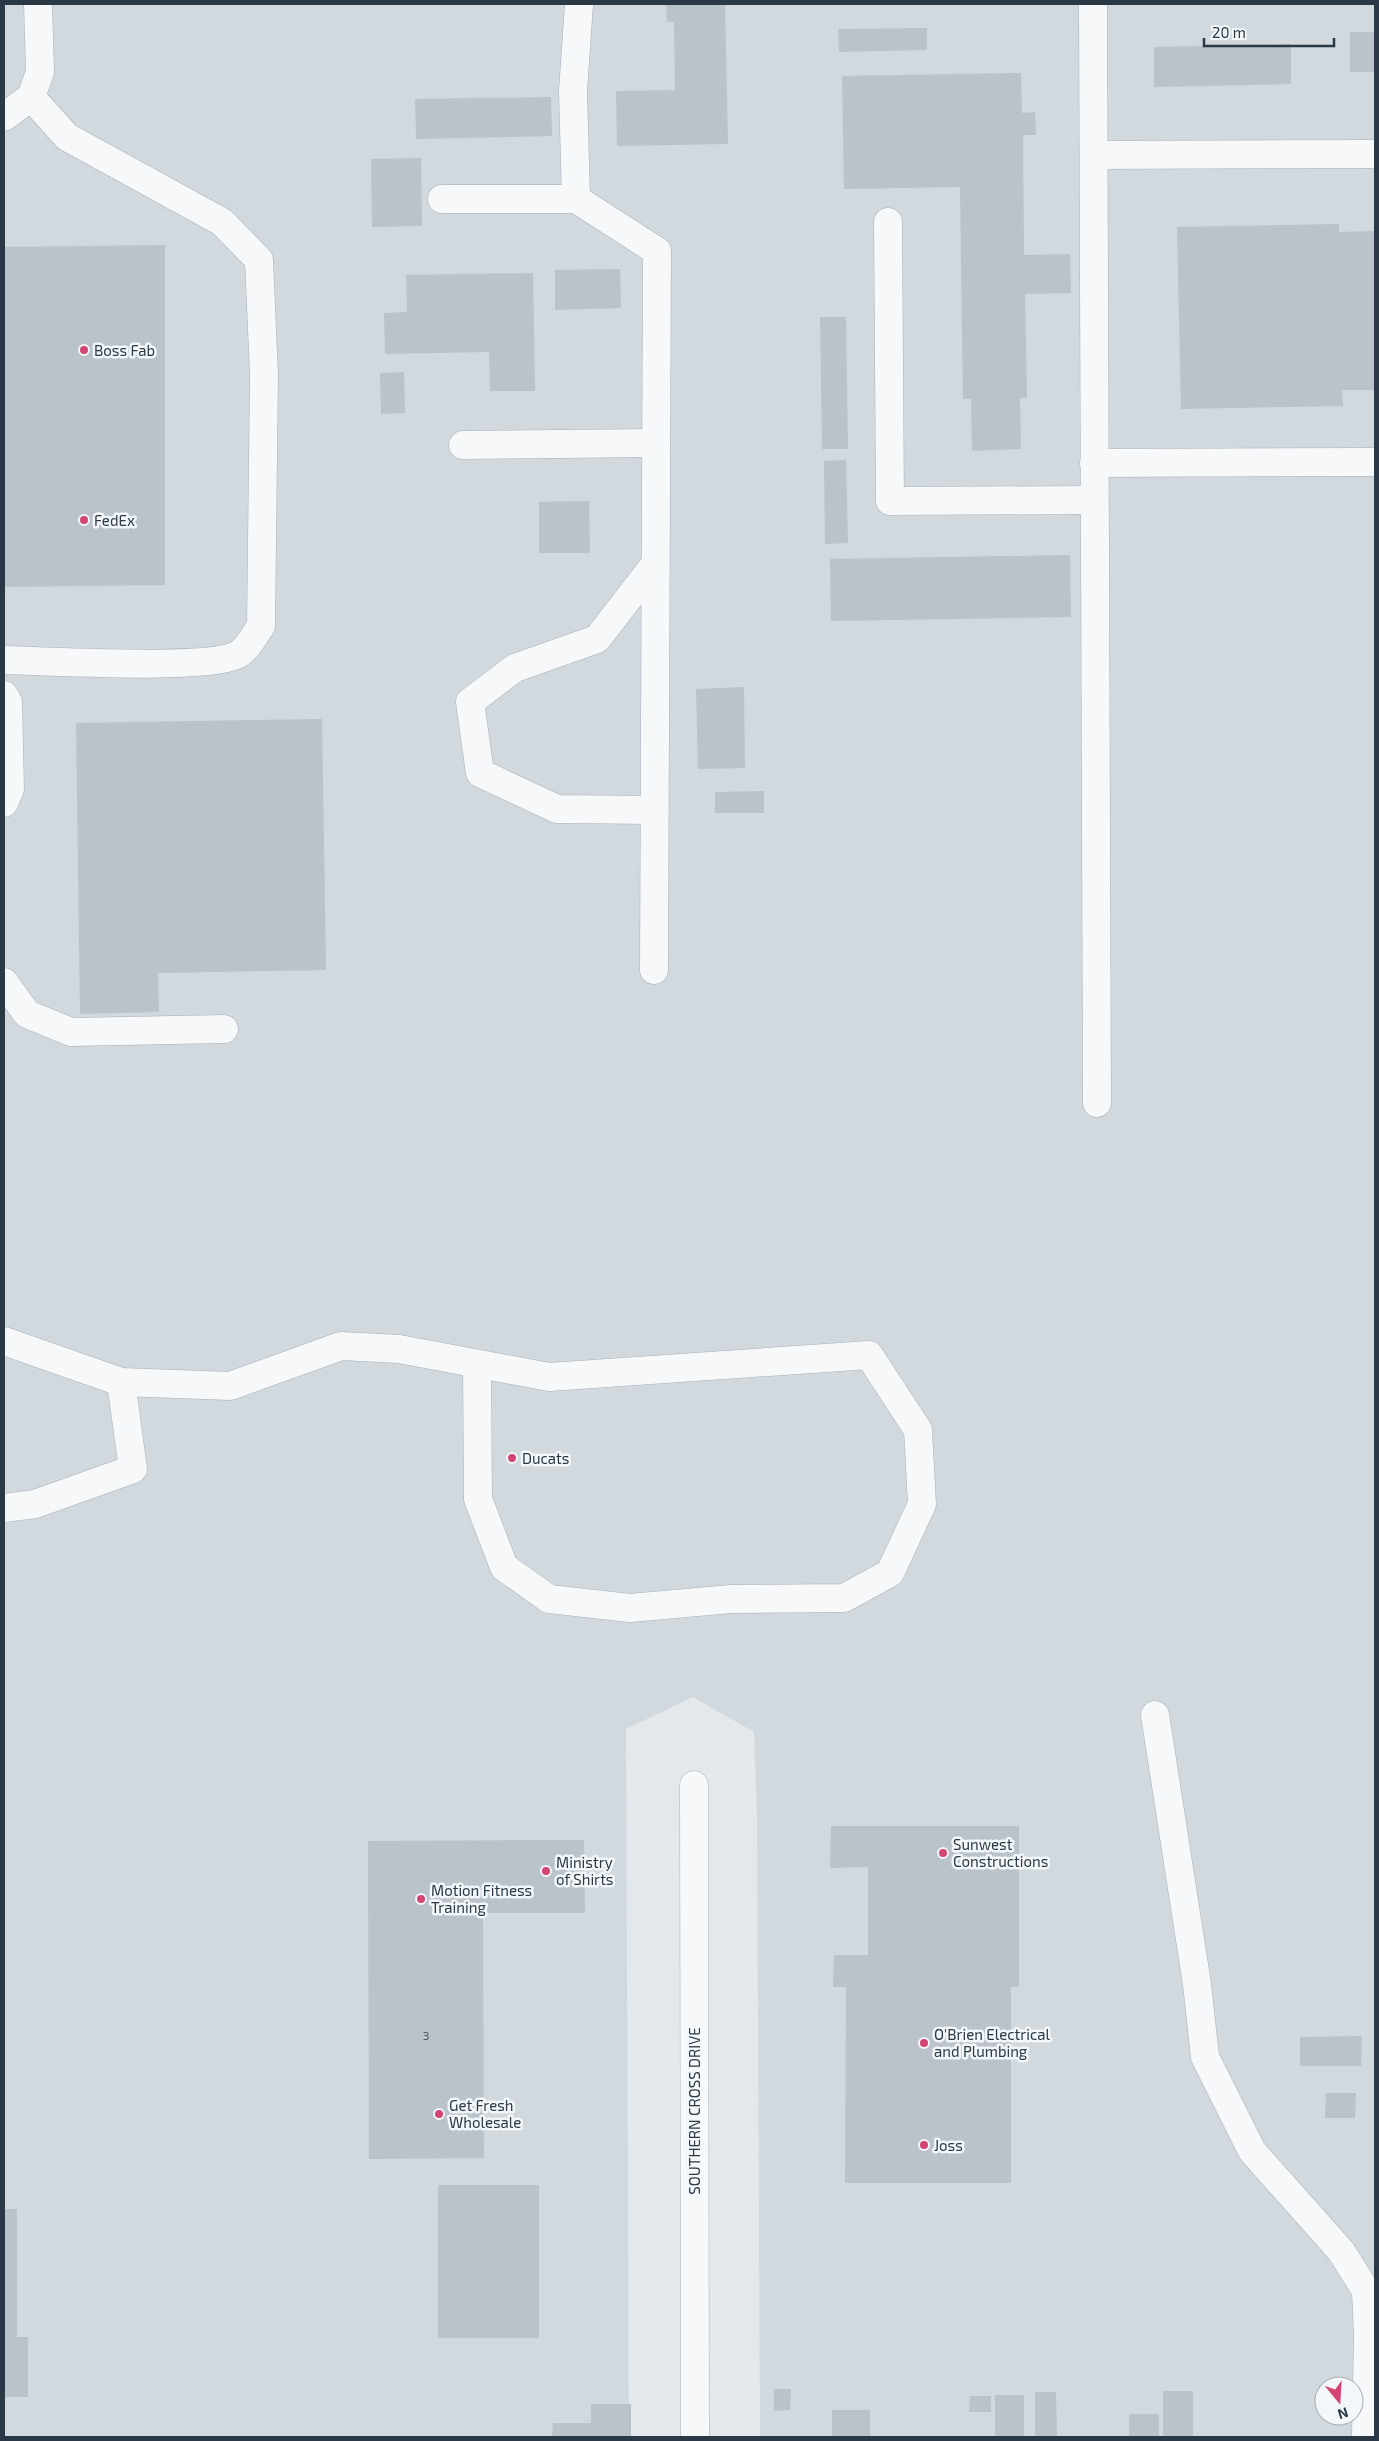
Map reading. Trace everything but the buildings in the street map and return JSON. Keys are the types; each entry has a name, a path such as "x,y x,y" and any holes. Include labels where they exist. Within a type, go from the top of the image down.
{"street":[{"path":"4,117 31,97 40,72 38,4"},
{"path":"576,199 573,91 579,4"},
{"path":"1093,4 1097,1103"},
{"path":"4,660 87,663 215,662 240,654 260,626 264,375 259,260 222,222 67,137 31,97"},
{"path":"1094,155 1375,154"},
{"path":"442,199 576,199 657,251 654,970"},
{"path":"888,222 890,501 1094,500"},
{"path":"463,445 656,443"},
{"path":"1094,463 1375,462"},
{"path":"654,810 557,809 480,773 470,702 516,668 598,639 655,564"},
{"path":"4,695 8,702 10,789 4,802"},
{"path":"4,982 27,1014 71,1032 224,1028"},
{"path":"4,1341 121,1382 230,1386 341,1346 399,1349 549,1377 869,1355 918,1430 922,1504 890,1573 844,1598 731,1598 630,1608 549,1599 504,1567 478,1499 477,1364"},
{"path":"4,1508 35,1504 134,1469 121,1382"},
{"path":"1155,1715 1197,1984 1205,2057 1252,2151 1341,2251 1366,2291 1368,2335 1366,2437"},
{"name":"SOUTHERN CROSS DRIVE","path":"694,1785 695,2437"}],"shaded area":[{"path":"4,4 1375,4 1375,2437 760,2437 757,1815 754,1732 693,1697 626,1729 629,2437 4,2437"}],"place":[{"name":"Boss Fab","path":"84,350"},
{"name":"FedEx","path":"84,520"},
{"name":"Ducats","path":"512,1458"},
{"name":"Sunwest Constructions","path":"943,1853"},
{"name":"Ministry of Shirts","path":"546,1871"},
{"name":"Motion Fitness Training","path":"421,1899"},
{"name":"O'Brien Electrical and Plumbing","path":"924,2043"},
{"name":"Get Fresh Wholesale","path":"439,2114"},
{"name":"Joss","path":"924,2145"}]}
